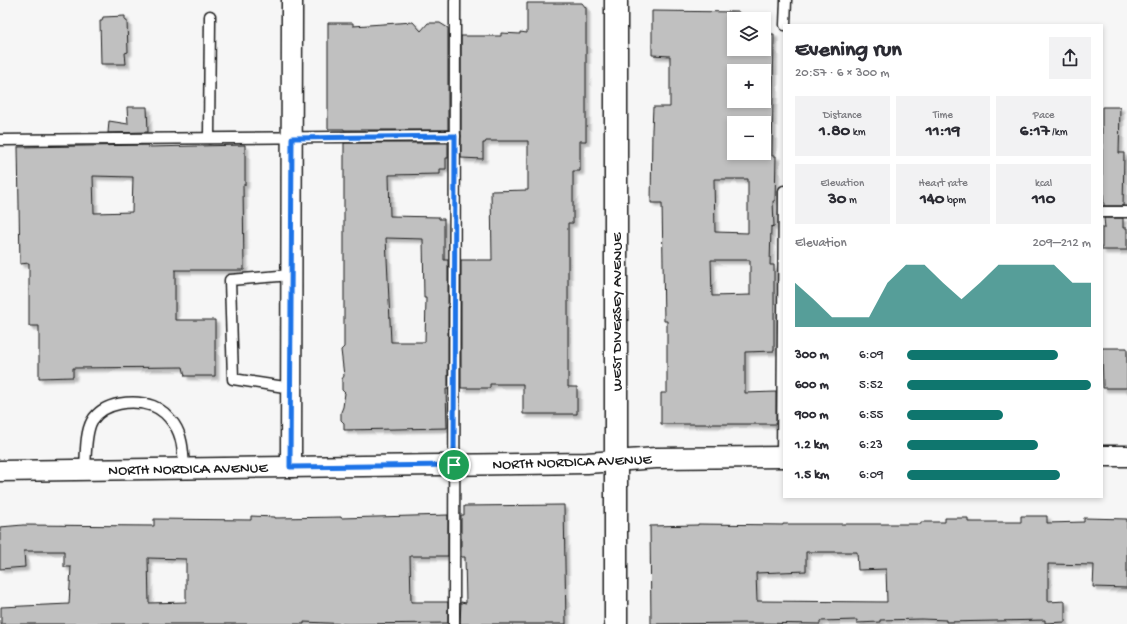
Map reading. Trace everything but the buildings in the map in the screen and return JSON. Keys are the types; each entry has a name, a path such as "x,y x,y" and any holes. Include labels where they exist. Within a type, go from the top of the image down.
{"main road":[{"name":"WEST DIVERSEY AVENUE","path":"616,0 616,624"}],"street":[{"path":"290,467 292,0"},
{"path":"1103,456 1127,456"},
{"name":"NORTH NORDICA AVENUE","path":"0,471 587,463 656,458 783,457"}],"lane":[{"path":"454,624 455,0"},
{"path":"786,0 786,24"},
{"path":"209,138 210,16"},
{"path":"0,140 455,136"},
{"path":"1103,212 1127,212"},
{"path":"291,275 230,280 233,379 291,388"},
{"path":"85,470 86,448 91,422 99,413 112,406 128,402 154,406 163,412 174,424 180,435 184,468"}],"route":[{"path":"455,136 454,465 290,467 292,138 455,136"}]}
